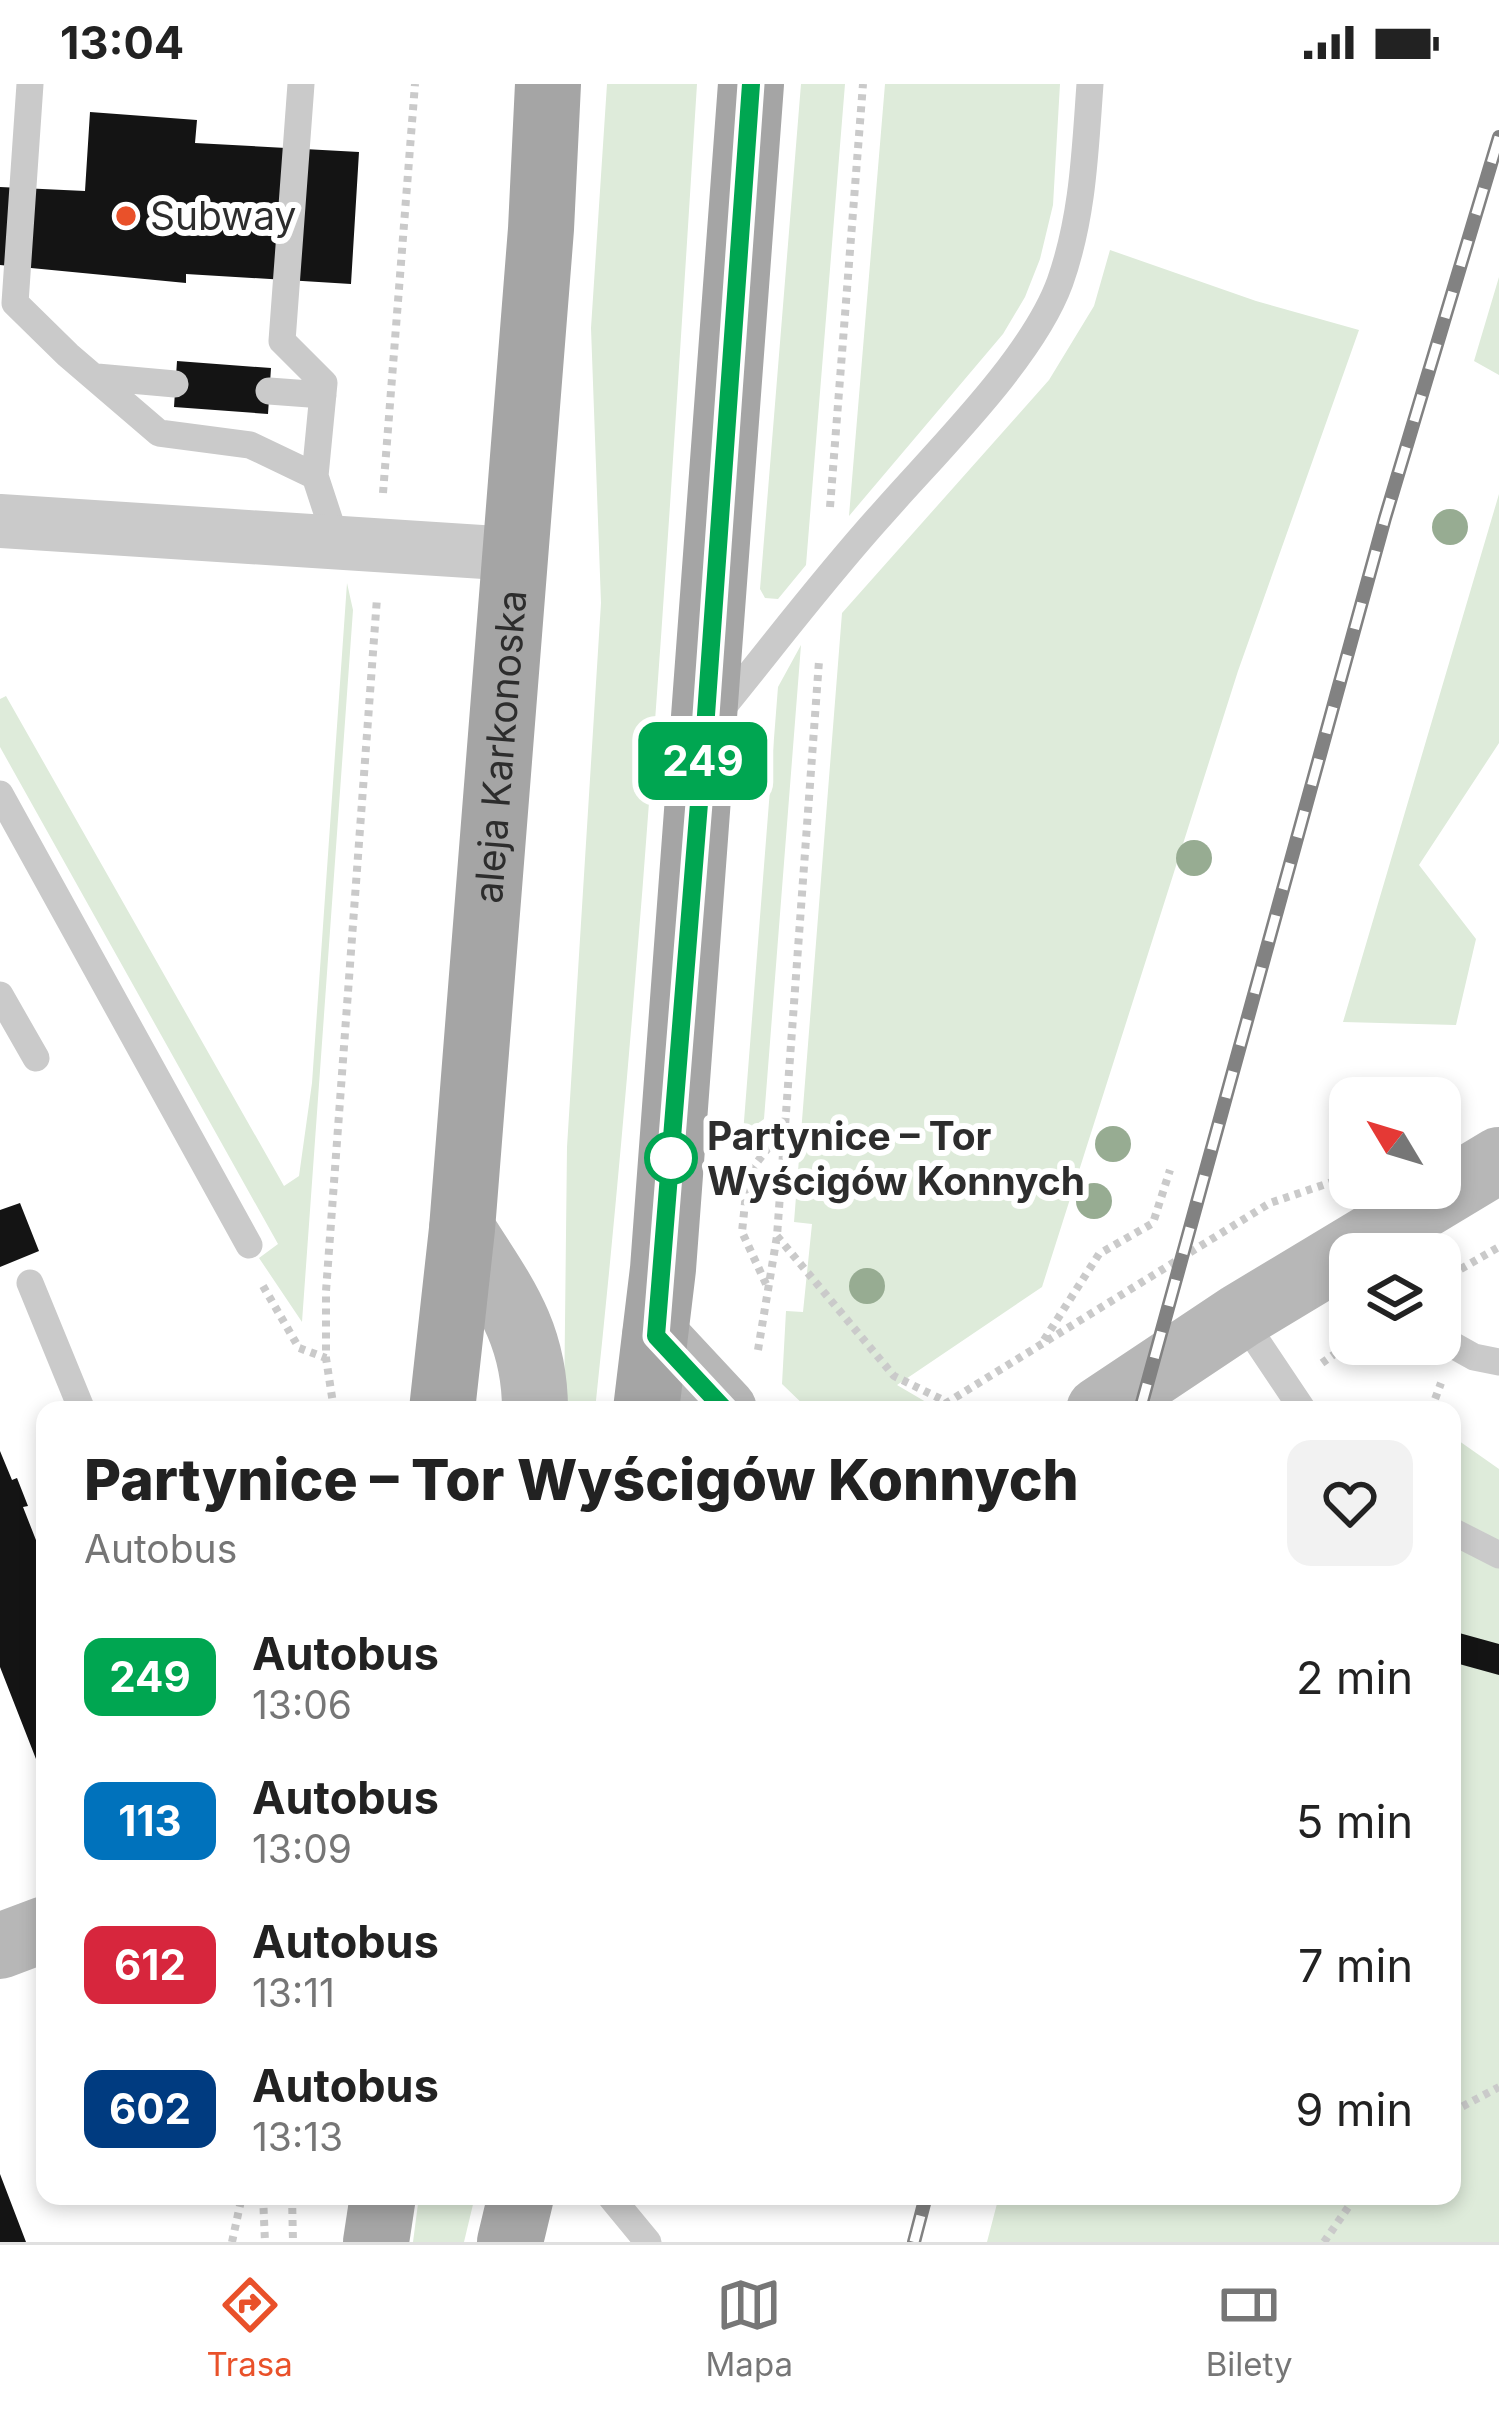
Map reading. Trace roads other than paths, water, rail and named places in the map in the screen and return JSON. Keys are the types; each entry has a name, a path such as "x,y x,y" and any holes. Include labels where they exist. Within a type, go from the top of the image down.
{"main road":[{"name":"aleja Karkonoska","path":"443,1401 462,1229 541,230 548,84"},
{"path":"647,1401 705,729 751,84"},
{"path":"376,2242 382,2205"},
{"path":"510,2242 519,2205"}],"street":[{"path":"0,521 514,554"},
{"path":"1385,1233 1499,1160"},
{"path":"462,1229 518,1319 533,1360 535,1401"},
{"path":"1113,1401 1240,1316 1329,1267"},
{"path":"656,1336 741,1383"},
{"path":"0,1946 36,1932"}],"lane":[{"path":"30,84 15,303 159,433 250,445 315,476 358,541"},
{"path":"301,84 282,340 324,383 315,476"},
{"path":"705,729 789,622 1032,337 1059,285 1082,204 1090,84"},
{"path":"97,377 175,384"},
{"path":"269,391 323,395"},
{"path":"0,794 248,1245"},
{"path":"0,995 36,1058"},
{"path":"29,1282 78,1401"},
{"path":"1240,1316 1297,1401"},
{"path":"1461,1350 1499,1362"},
{"path":"1461,1536 1499,1555"},
{"path":"617,2205 648,2242"}],"railway":[{"path":"1142,1401 1385,518 1499,137"},
{"path":"914,2242 924,2205"}],"place":[{"name":"Subway","path":"126,216"},
{"name":"Partynice – Tor Wyścigów Konnych","path":"671,1158"}]}
